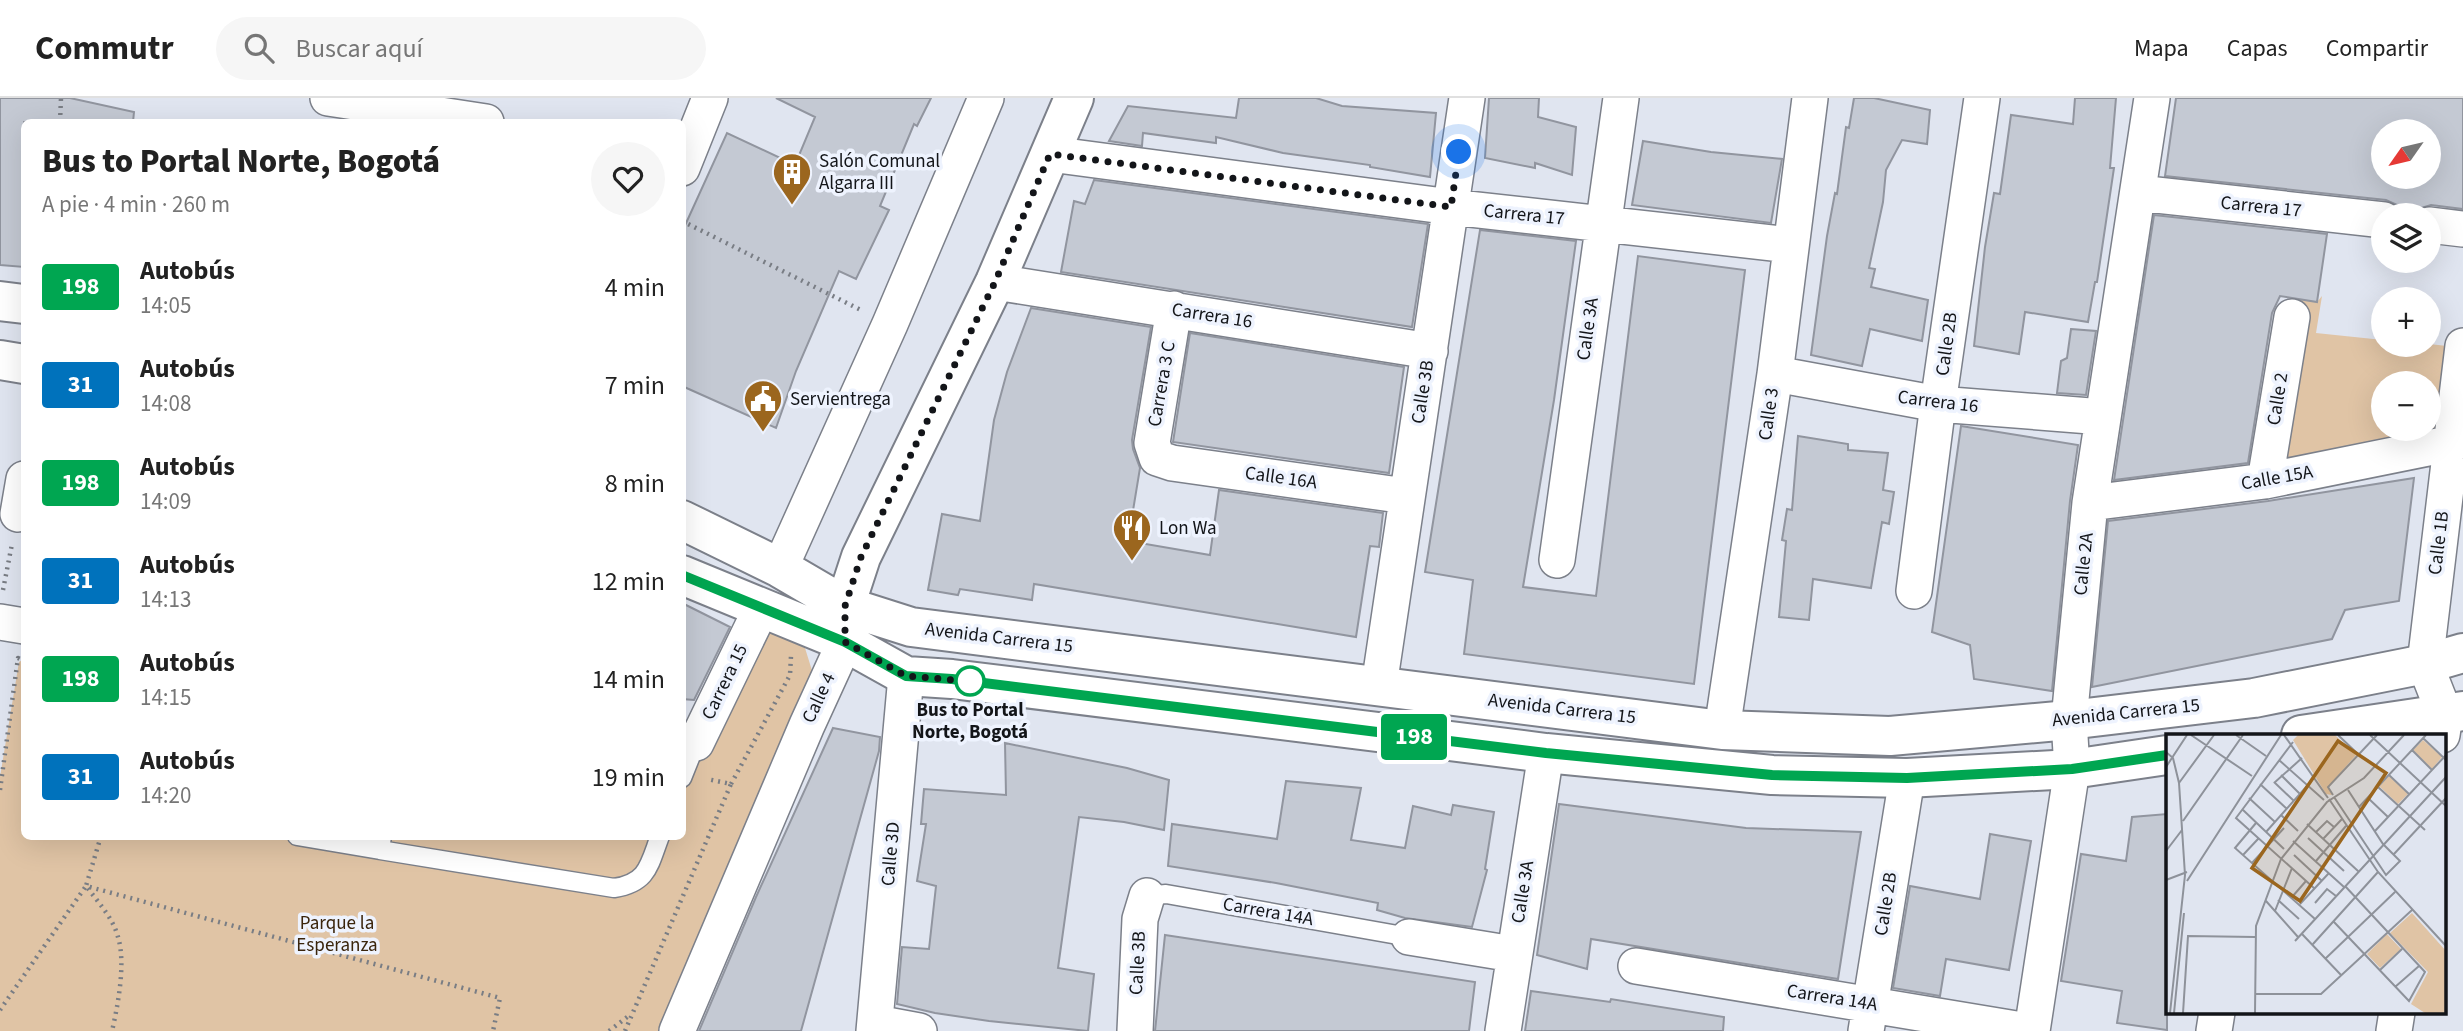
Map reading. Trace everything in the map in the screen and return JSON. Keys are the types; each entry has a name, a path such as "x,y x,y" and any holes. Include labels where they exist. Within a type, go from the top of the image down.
{"main road":[{"name":"Calle 4","path":"845,624 861,557 995,282 1074,98"},
{"path":"0,301 21,304"},
{"path":"0,360 21,364"},
{"name":"Avenida Carrera 15","path":"686,522 780,568 906,676 980,682 1546,753 1772,775 1907,778 2072,769 2166,755"},
{"name":"Avenida Carrera 15","path":"686,577 758,615 845,624 911,627 1722,730 1890,736 2068,720 2254,698 2425,664 2463,653"},
{"path":"2311,734 2450,720"}],"street":[{"path":"328,98 462,119"},
{"path":"482,119 485,98"},
{"path":"686,153 710,98"},
{"path":"780,568 890,324 986,98"},
{"name":"Calle 3B","path":"1379,686 1467,98"},
{"name":"Calle 3A","path":"1557,561 1621,98"},
{"name":"Calle 3","path":"1722,730 1775,374 1810,98"},
{"name":"Calle 2B","path":"1914,591 1982,98"},
{"name":"Calle 2A","path":"2030,1031 2072,769 2068,720 2090,503 2152,98"},
{"name":"Carrera 17","path":"1050,154 1451,207 1791,245"},
{"name":"Carrera 17","path":"2138,193 2371,219"},
{"path":"2441,226 2463,229"},
{"name":"Carrera 16","path":"995,282 1430,351"},
{"name":"Carrera 3 C","path":"1157,458 1152,443 1174,309"},
{"name":"Calle 2","path":"2265,481 2292,317"},
{"name":"Calle 1B","path":"2450,720 2425,664 2457,443 2463,346"},
{"name":"Carrera 16","path":"1775,374 1938,404 2103,417"},
{"name":"Calle 15A","path":"2090,503 2265,481 2457,443"},
{"name":"Calle 16A","path":"1157,458 1172,463 1406,496"},
{"path":"18,513 21,496"},
{"path":"1,608 21,624"},
{"name":"Carrera 15","path":"689,742 758,615"},
{"name":"Calle 4","path":"677,1031 807,725 845,624"},
{"name":"Calle 3D","path":"875,1027 906,676"},
{"name":"Calle 3A","path":"1503,1031 1546,753"},
{"name":"Calle 2B","path":"1868,1017 1907,778"},
{"name":"Calle 3B","path":"1135,1031 1140,919 1147,896"},
{"name":"Carrera 14A","path":"1409,937 1513,954"},
{"name":"Carrera 14A","path":"1636,966 1868,1017 2030,1031"},
{"path":"875,1027 919,1031"}],"lane":[{"path":"686,760 689,742"},
{"path":"345,840 381,843 614,888 636,883 642,878 658,840"},
{"name":"Carrera 14A","path":"1147,896 1166,894 1409,937"}],"path":[{"path":"60,119 61,98"},
{"path":"686,223 890,324"},
{"path":"1,608 18,513"},
{"path":"625,1031 731,783 790,675 792,664 786,642 758,615"},
{"path":"0,790 18,658 21,658"},
{"path":"686,777 731,783"},
{"path":"0,1010 86,886 100,840"},
{"path":"86,886 114,926 121,949 118,1006 113,1031"},
{"path":"86,886 500,998 493,1031"},
{"path":"610,1031 632,1014"}],"green space":[{"path":"2322,296 2316,333 2371,339 2371,357 2441,357 2441,345 2456,347 2443,426 2441,371 2371,371 2371,441 2276,460 2292,297 2317,302"},
{"name":"Parque la Esperanza","path":"763,620 805,648 814,677 808,703 659,1031 0,1031 0,777 21,661 21,840 686,840 686,745"}],"building":[{"path":"0,98 70,98 134,112 133,119 21,119 21,267 0,265"},
{"path":"776,98 931,98 917,126 914,124 880,206 889,210 856,279 839,271 796,371 776,428 686,388 686,223 727,133 795,165 815,117"},
{"path":"1239,98 1316,98 1342,106 1436,113 1430,177 1370,165 1283,153 1216,137 1216,143 1143,133 1142,146 1109,141 1128,106 1236,118"},
{"path":"1489,98 1539,98 1538,117 1576,127 1572,175 1535,163 1535,168 1485,158"},
{"path":"1854,98 1874,98 1930,110 1927,144 1902,140 1886,170 1883,202 1869,268 1875,269 1871,287 1928,300 1922,341 1870,329 1862,366 1811,355 1827,236 1835,193 1837,194 1846,127 1849,128"},
{"path":"2075,98 2116,98 2110,168 2114,168 2097,282 2088,322 2025,312 2019,354 1974,346 1985,247 1994,193 2000,194 2011,115 2073,124"},
{"path":"2176,98 2463,98 2463,209 2441,206 2441,203 2393,203 2386,200 2165,176"},
{"path":"1643,141 1711,152 1782,159 1771,223 1632,205"},
{"path":"1094,180 1428,224 1412,327 1061,272 1074,201 1085,204"},
{"path":"2154,215 2327,234 2317,302 2280,296 2272,313 2248,463 2114,480"},
{"path":"1480,230 1576,241 1554,400 1523,587 1596,596 1638,256 1745,270 1694,684 1464,654 1473,580 1425,572"},
{"path":"1031,308 1151,327 1132,440 1140,468 1128,541 1210,555 1219,490 1383,513 1379,547 1370,546 1356,637 1034,584 1032,600 960,589 958,595 928,590 942,514 980,521 994,420 1007,372"},
{"path":"2071,329 2096,331 2086,395 2057,393 2061,361 2067,358"},
{"path":"1190,333 1404,367 1389,473 1173,442"},
{"path":"1961,426 2078,445 2052,691 1974,679 1970,645 1932,632"},
{"path":"1798,436 1848,444 1848,450 1888,453 1883,490 1894,492 1889,524 1882,522 1871,588 1813,579 1809,620 1779,617 1786,541 1782,540 1787,509 1792,510"},
{"path":"2414,478 2399,601 2345,610 2332,639 2092,687 2108,521 2268,501"},
{"path":"686,605 730,627 694,700 686,699"},
{"path":"833,728 880,737 879,751 801,1031 699,1031 756,897"},
{"path":"1005,743 1127,768 1169,780 1164,830 1079,817 1058,968 1094,974 1088,1031 989,1021 897,1004 902,947 929,949 936,886 917,881 926,824 921,824 924,789 1006,795"},
{"path":"1286,781 1361,788 1351,840 1405,848 1413,806 1451,815 1453,805 1494,812 1485,869 1487,870 1472,927 1405,918 1377,910 1378,903 1168,866 1172,824 1277,839"},
{"path":"1559,804 1746,828 1861,832 1838,979 1591,939 1587,969 1537,955"},
{"path":"2166,814 2167,1030 2117,1023 2122,991 2061,981 2081,854 2126,861 2132,817"},
{"path":"1990,834 2031,841 2009,970 1946,959 1940,996 1893,988 1910,886 1980,899"},
{"path":"1165,935 1475,982 1469,1031 1155,1031"},
{"path":"1531,991 1610,1002 1611,999 1724,1017 1723,1031 1525,1031"}],"bus line":[{"name":"198","path":"686,577 845,642 906,676 952,679 1546,753 1772,775 1907,778 2072,769 2166,755"}],"place":[{"name":"Salón Comunal Algarra III","path":"792,206"},
{"name":"Servientrega","path":"763,433"},
{"name":"Lon Wa","path":"1132,562"},
{"name":"Bus to Portal Norte, Bogotá","path":"970,681"}],"route":[{"path":"970,681 979,682 906,676 845,642 845,606 861,557 995,282 1050,154 1451,207 1459,152"}]}
